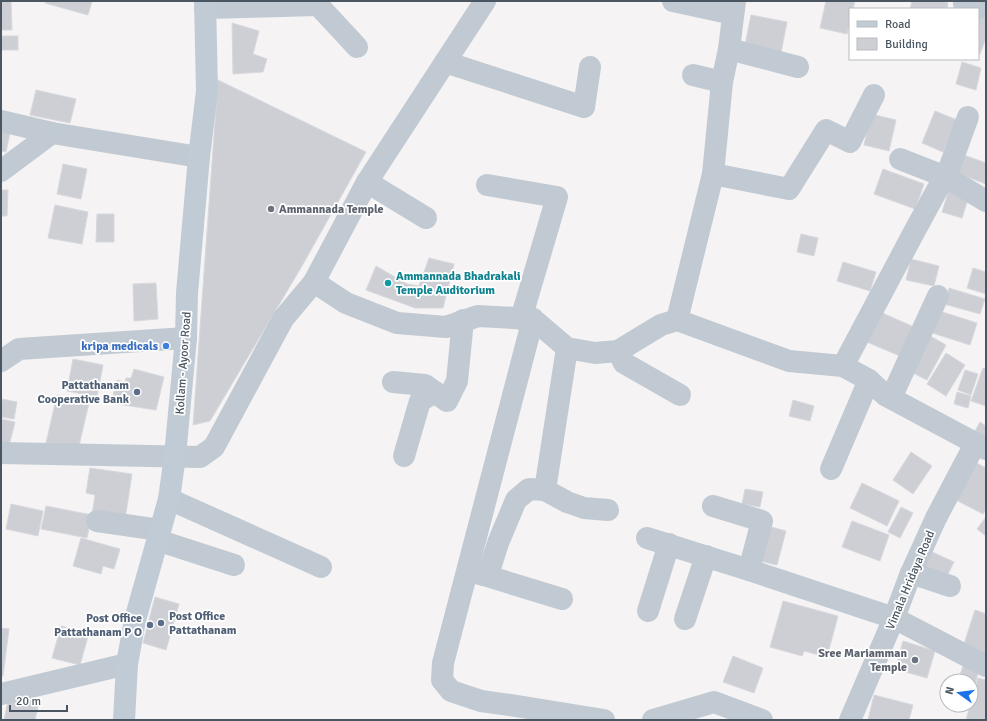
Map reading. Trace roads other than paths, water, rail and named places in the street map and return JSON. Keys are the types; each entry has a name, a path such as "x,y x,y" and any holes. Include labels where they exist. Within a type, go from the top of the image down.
{"main road":[{"name":"Kollam - Ayoor Road","path":"124,720 127,664 135,620 169,499 175,456 186,338 187,293 199,157 207,90 205,5"}],"street":[{"path":"1,453 200,457 214,447 283,319 314,282 367,182 485,1"},
{"path":"673,1 734,7 729,49 722,82 713,174 677,320"},
{"path":"205,5 318,5 357,47"},
{"path":"729,49 798,66"},
{"path":"445,62 584,107 590,67"},
{"path":"693,75 722,82"},
{"path":"713,174 789,189 826,130 850,142 874,96"},
{"path":"843,366 916,227 937,190 946,178 968,117"},
{"path":"1,121 52,133 199,157"},
{"path":"1,171 52,133"},
{"path":"900,159 946,178 986,201"},
{"path":"367,182 426,218"},
{"path":"487,185 558,197 527,319 476,573 443,663 442,680 451,691 507,712 604,720"},
{"path":"314,282 346,303 397,324 446,327 478,316 527,319 567,348 595,353 618,351 661,325 677,320 789,361 843,366 869,380 885,395 980,446"},
{"path":"891,398 938,296"},
{"path":"393,382 425,385 447,401 457,381 464,320"},
{"path":"1,361 18,349 186,338"},
{"path":"545,490 567,348"},
{"path":"618,351 624,363 680,395"},
{"path":"832,469 869,380"},
{"path":"404,456 420,401 434,392"},
{"name":"Vimala Hridaya Road","path":"850,720 894,618 911,573 936,518 980,446"},
{"path":"476,573 492,565 498,543 516,500 529,489 545,490 567,502 584,508 608,510"},
{"path":"169,499 321,567"},
{"path":"713,506 762,521 749,570"},
{"path":"97,521 159,535 234,565"},
{"path":"647,538 894,618 986,666"},
{"path":"648,611 669,544"},
{"path":"686,618 706,556"},
{"path":"476,573 562,599"},
{"path":"911,573 950,586"},
{"path":"1,694 127,664"},
{"path":"654,720 714,702 762,720"}],"place":[{"name":"Ammannada Temple","path":"271,209"},
{"name":"Ammannada Bhadrakali Temple Auditorium","path":"388,283"},
{"name":"kripa medicals","path":"166,346"},
{"name":"Pattathanam Cooperative Bank","path":"137,392"},
{"name":"Post Office Pattathanam","path":"161,623"},
{"name":"Post Office Pattathanam P O","path":"150,625"},
{"name":"Sree Mariamman Temple","path":"915,660"}]}
